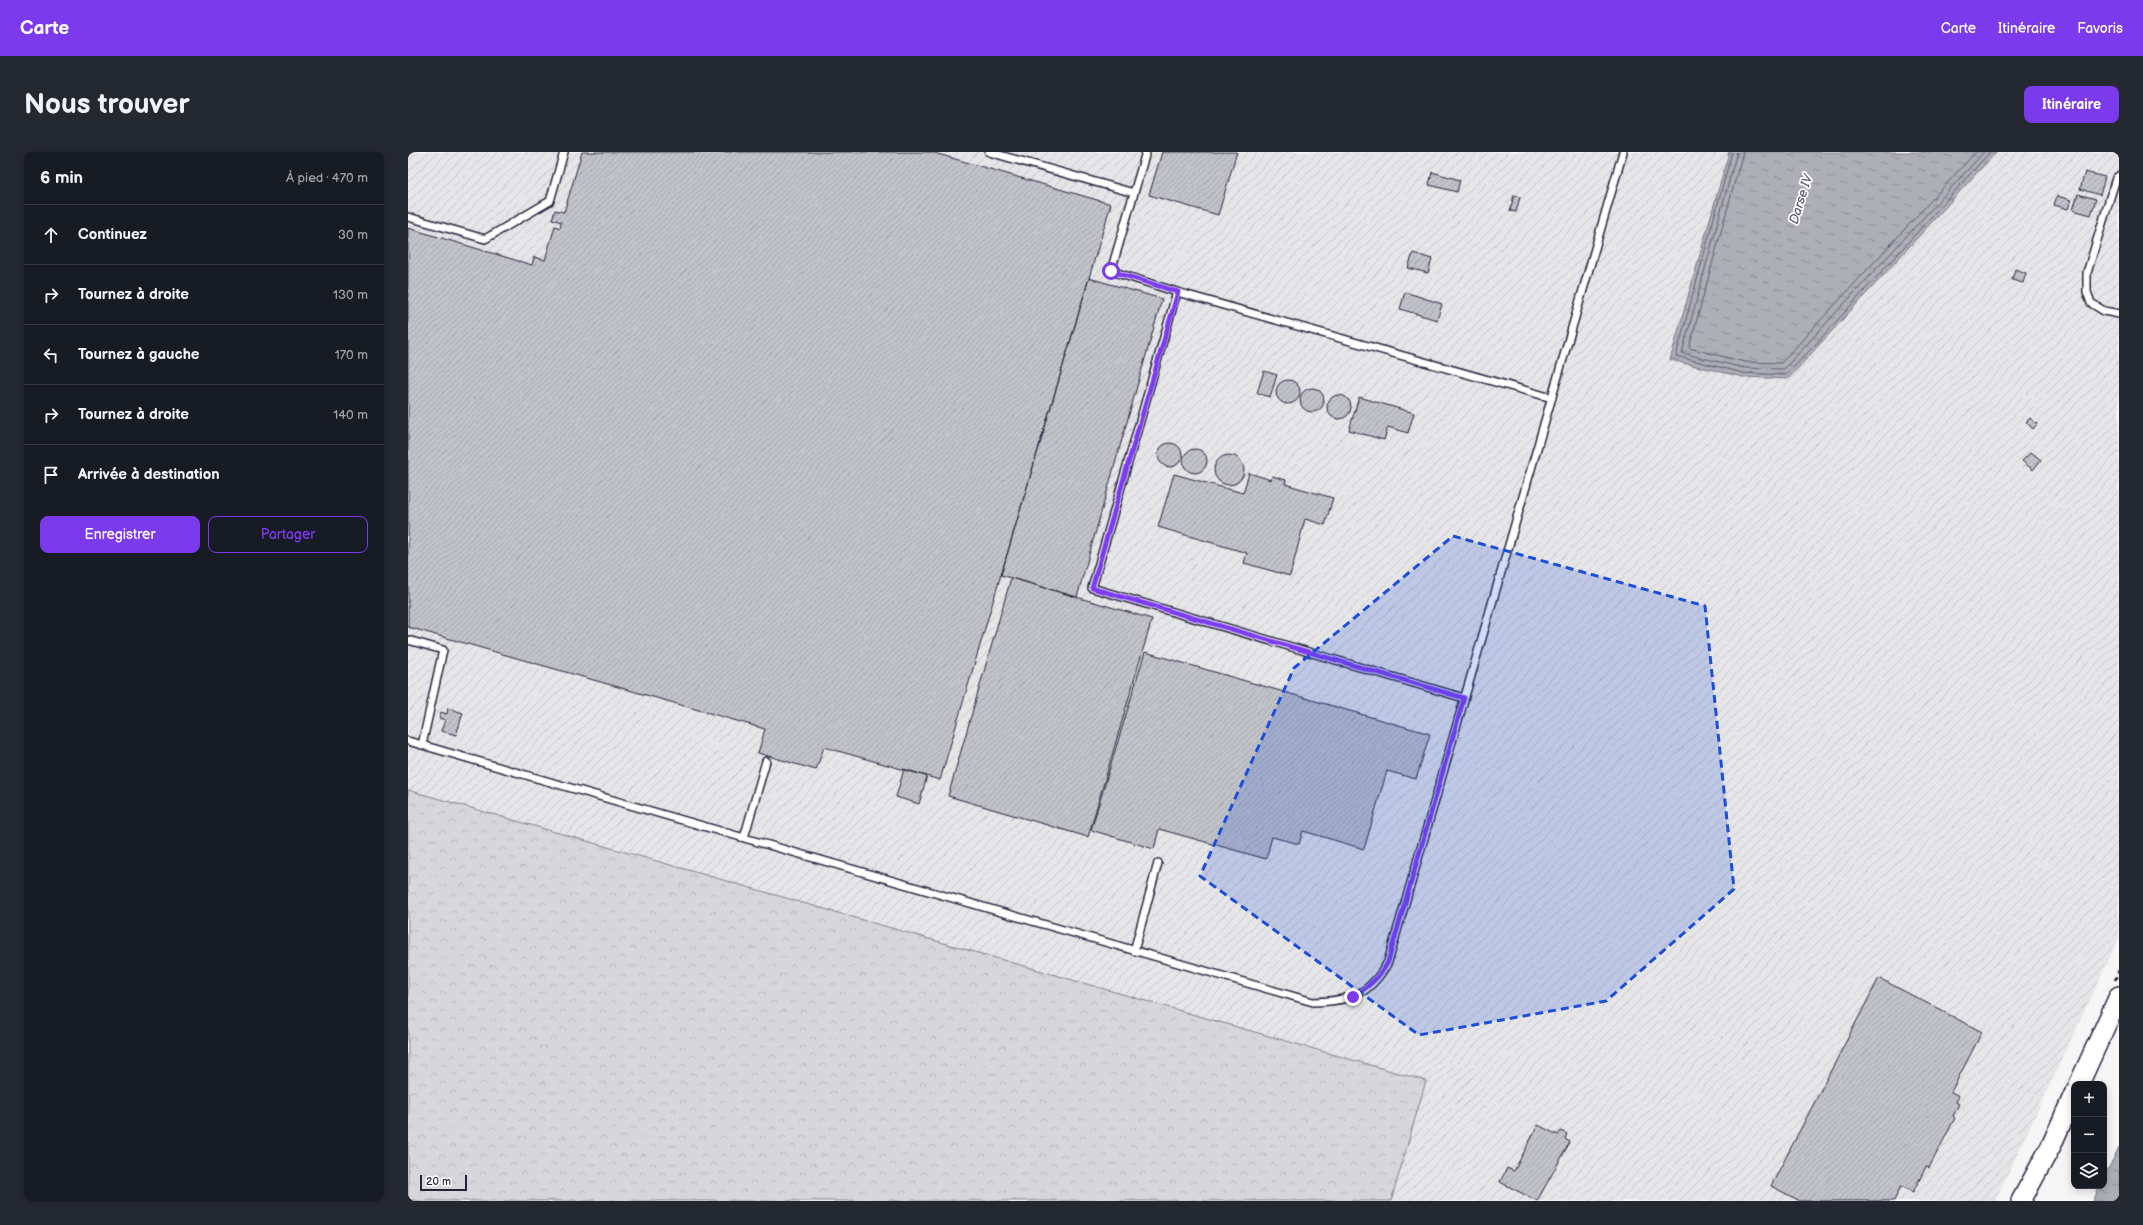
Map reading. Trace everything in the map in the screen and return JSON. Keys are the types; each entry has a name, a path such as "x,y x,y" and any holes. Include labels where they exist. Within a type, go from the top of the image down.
{"street":[{"path":"2080,1081 2119,996"},
{"path":"2021,1201 2051,1146 2071,1101"}],"lane":[{"path":"408,217 485,239 550,201 564,152"},
{"path":"989,152 1134,193"},
{"path":"1146,152 1111,271 1178,292 1552,398"},
{"path":"408,741 1313,1002 1334,1001 1353,997 1368,987 1381,974 1388,962 1623,152"},
{"path":"2119,176 2116,178 2087,273 2087,292 2091,303 2104,311 2119,314"},
{"path":"1178,292 1092,588 1464,698"},
{"path":"408,640 443,650 422,745"},
{"path":"744,838 766,761"},
{"path":"1134,951 1158,864"}],"highlighted area":[{"path":"1453,536 1705,606 1734,889 1606,1001 1419,1035 1200,876 1294,668"}],"shaded area":[{"path":"408,152 2119,152 2119,938 1995,1201 1391,1201 1425,1081 408,790"}],"green space":[{"path":"408,790 1426,1081 1391,1201 408,1201"}],"water":[{"name":"Darse IV","path":"1729,152 1996,152 1788,379 1743,377 1670,360"},
{"path":"2119,1147 2119,1201 2093,1201 2099,1189 2107,1189 2107,1172"}],"building":[{"path":"582,152 931,152 1111,204 940,780 824,747 816,770 758,753 765,729 408,627 408,228 532,265 534,257 545,260 555,226 560,228 561,222 552,219 555,210 564,212"},
{"path":"1162,152 1237,152 1218,215 1149,195"},
{"path":"1432,172 1460,180 1457,192 1429,185"},
{"path":"2085,172 2105,177 2100,195 2080,189"},
{"path":"2078,194 2096,199 2091,215 2073,210"},
{"path":"1514,195 1520,197 1516,212 1510,211"},
{"path":"2057,196 2071,200 2068,209 2054,205"},
{"path":"1413,253 1432,259 1428,273 1408,268"},
{"path":"2015,269 2026,273 2023,283 2012,280"},
{"path":"1089,278 1162,299 1077,597 1001,575"},
{"path":"1405,292 1442,304 1437,320 1400,309"},
{"path":"1264,371 1277,375 1270,397 1257,393"},
{"path":"1288,380 1297,383 1300,392 1297,401 1288,404 1279,401 1276,392 1279,383"},
{"path":"1312,388 1321,391 1324,400 1321,409 1312,412 1303,409 1300,400 1303,391"},
{"path":"1339,395 1348,398 1351,407 1348,416 1339,419 1330,416 1327,407 1330,398"},
{"path":"1359,397 1414,413 1408,433 1388,427 1384,440 1349,430"},
{"path":"2030,418 2037,424 2033,429 2026,422"},
{"path":"1170,443 1175,444 1181,450 1181,460 1175,466 1170,467 1165,466 1159,460 1158,455 1159,450 1165,444"},
{"path":"1195,449 1200,450 1206,456 1206,466 1200,472 1195,473 1190,472 1184,466 1183,461 1184,456 1190,450"},
{"path":"2031,452 2041,460 2033,470 2022,461"},
{"path":"1229,455 1235,456 1243,464 1243,476 1235,484 1229,485 1223,484 1215,476 1214,470 1215,464 1223,456"},
{"path":"1249,473 1271,480 1272,476 1286,480 1285,484 1333,498 1325,525 1305,519 1290,576 1244,563 1247,553 1158,527 1174,474 1243,493"},
{"path":"1011,578 1152,619 1088,837 948,796"},
{"path":"1145,652 1430,734 1416,779 1387,771 1364,849 1303,831 1299,844 1272,837 1266,859 1159,829 1154,849 1091,830"},
{"path":"448,708 463,713 456,735 441,731 445,720 439,718 441,712 447,714"},
{"path":"904,769 927,776 919,804 896,797"},
{"path":"1879,978 1982,1032 1951,1092 1959,1096 1956,1102 1959,1104 1953,1116 1955,1118 1929,1168 1926,1167 1913,1192 1901,1186 1894,1201 1800,1201 1771,1186"},
{"path":"1538,1125 1558,1135 1561,1131 1567,1134 1565,1139 1570,1142 1537,1201 1500,1182 1507,1168 1514,1171"}],"route":[{"path":"1111,271 1178,292 1092,588 1464,698 1388,962 1381,974 1368,987 1353,997"}]}
